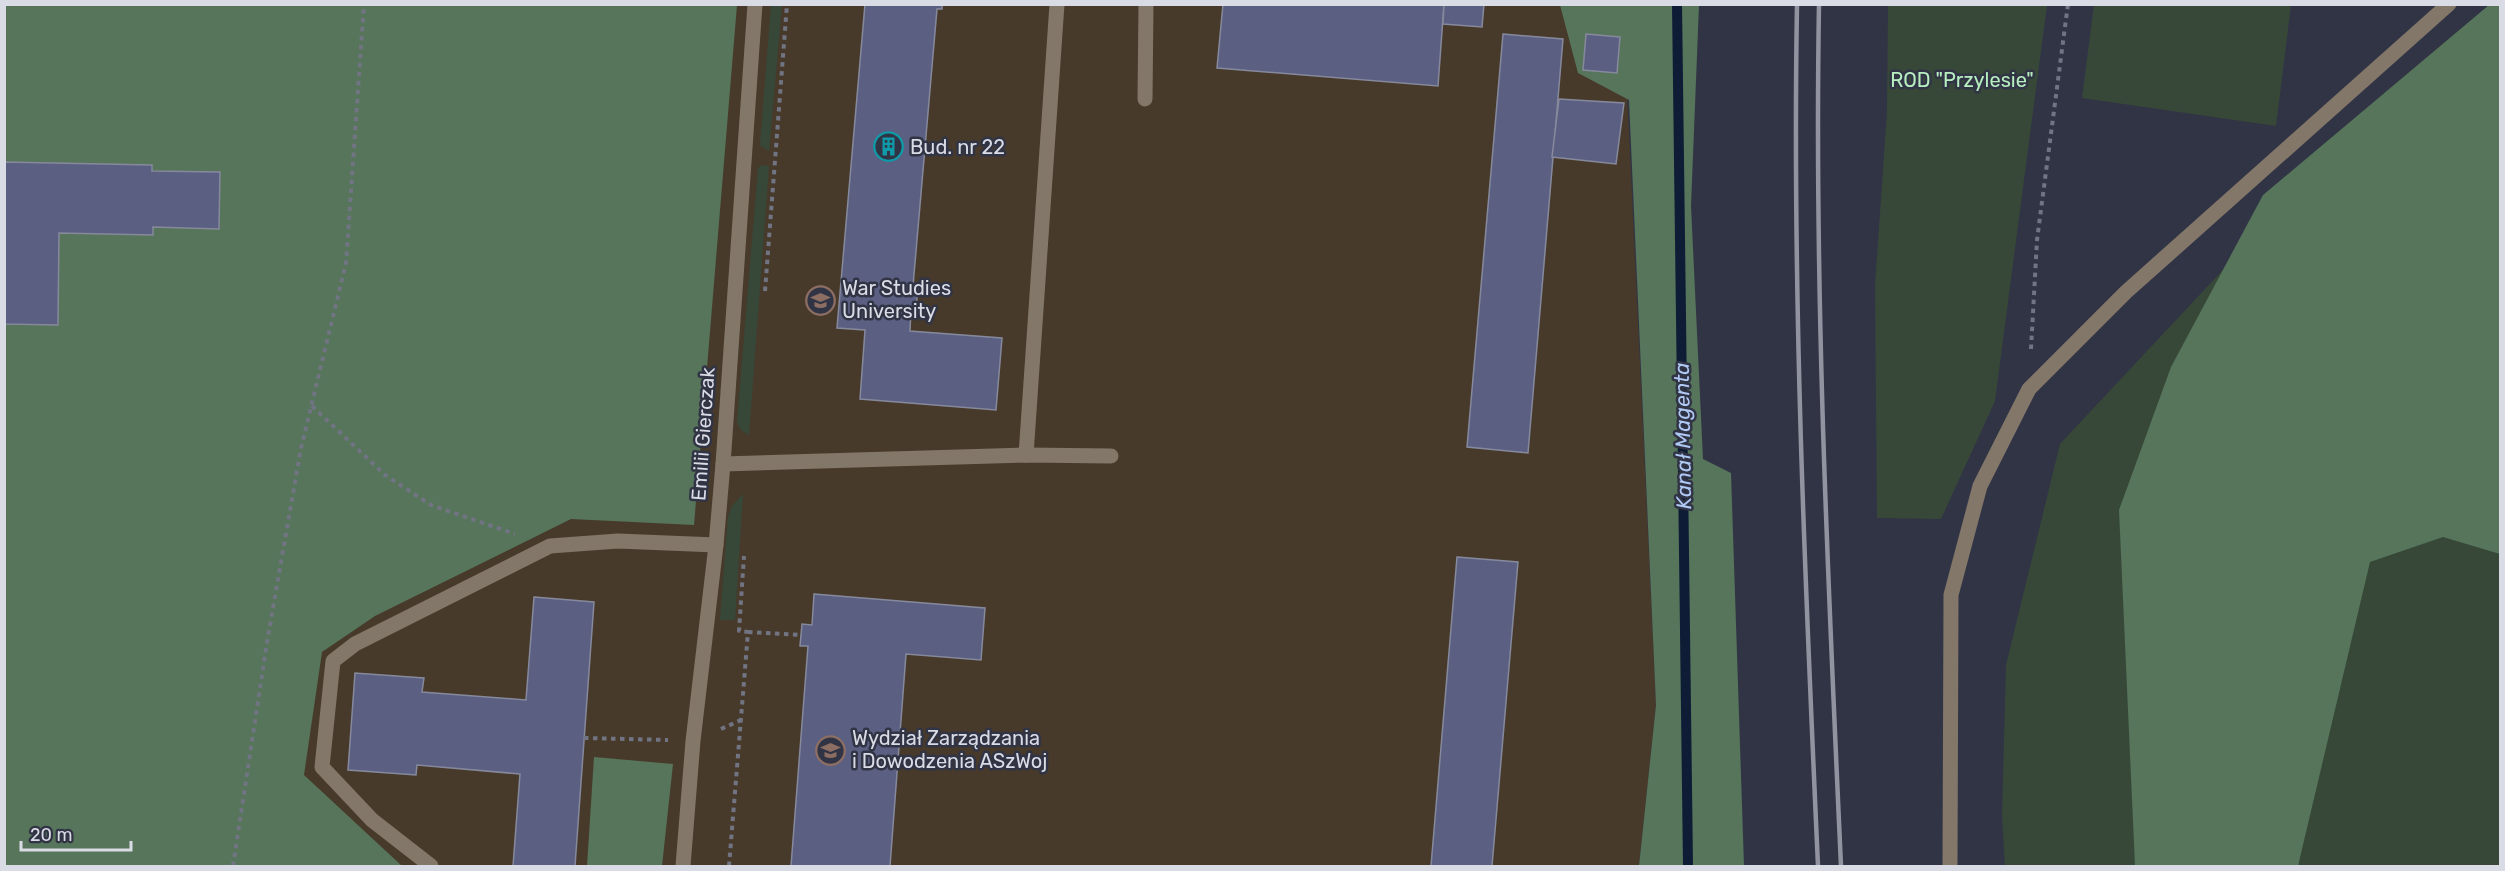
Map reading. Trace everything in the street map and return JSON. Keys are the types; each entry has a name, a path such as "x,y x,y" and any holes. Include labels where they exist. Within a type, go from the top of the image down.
{"street":[{"name":"Emilii Gierczak","path":"684,867 693,741 723,464 755,4"},
{"path":"1026,455 1057,4"},
{"path":"1145,99 1146,4"},
{"path":"1950,867 1951,595 1980,486 2029,389 2126,292 2449,4"},
{"path":"723,464 1026,455 1110,456"},
{"path":"431,867 372,820 322,767 333,661 355,644 550,546 618,541 716,545"}],"path":[{"path":"233,867 269,630 301,448 346,263 364,4"},
{"path":"2029,389 2037,240 2068,4"},
{"path":"312,405 385,475 431,505 550,546"},
{"path":"748,632 801,635"}],"shaded area":[{"name":"War Studies University","path":"5,5 1623,5 1656,705 1639,866 5,866"}],"green space":[{"path":"5,5 737,5 694,525 571,519 375,616 322,652 304,775 402,866 5,866"},
{"path":"771,5 782,5 769,151 760,145"},
{"path":"1560,5 1699,5 1691,206 1703,459 1731,473 1744,866 1639,866 1656,705 1629,100 1578,73"},
{"name":"ROD \"Przylesie\"","path":"1888,5 2047,5 1995,401 1941,519 1877,518 1875,285 1887,112"},
{"name":"ROD \"Przylesie\"","path":"2094,5 2291,5 2276,126 2082,98"},
{"path":"2489,5 2500,5 2500,554 2443,537 2370,562 2298,866 2135,866 2119,510 2171,367 2263,195"},
{"path":"2500,15 2500,866 2005,866 2002,816 2006,665 2060,444 2308,179"},
{"path":"762,165 769,166 749,435 741,430 737,422 758,168"},
{"path":"743,494 735,620 720,620 728,517 732,506"},
{"path":"594,757 673,764 662,866 587,866"}],"building":[{"name":"Bud. nr 22","path":"865,4 942,4 942,9 937,9 913,286 918,286 916,309 911,309 910,331 1002,338 996,410 860,399 865,330 837,328"},
{"path":"1223,4 1444,4 1438,86 1217,68"},
{"path":"1444,4 1484,4 1482,27 1443,24"},
{"path":"1503,34 1563,39 1528,453 1467,447"},
{"path":"1586,34 1620,37 1617,73 1583,70"},
{"path":"1559,99 1624,103 1616,164 1552,157"},
{"path":"4,162 152,165 152,171 220,172 219,229 153,227 153,235 59,233 58,325 4,324"},
{"path":"1457,557 1518,562 1492,866 1431,866"},
{"path":"814,594 985,608 981,660 906,654 890,866 791,866 808,646 800,646 802,624 812,625"},
{"path":"534,597 594,602 575,866 513,866 520,774 417,765 416,775 348,770 355,673 424,678 422,692 526,700"}],"waterway":[{"name":"Kanał Magenta","path":"1677,4 1688,866"}],"railway":[{"path":"1797,4 1798,328 1804,544 1818,866"},
{"path":"1819,4 1820,328 1841,866"}],"place":[{"name":"Bud. nr 22","path":"889,147"},
{"name":"War Studies University","path":"821,300"},
{"name":"Wydział Zarządzania i Dowodzenia ASzWoj","path":"831,750"}]}
